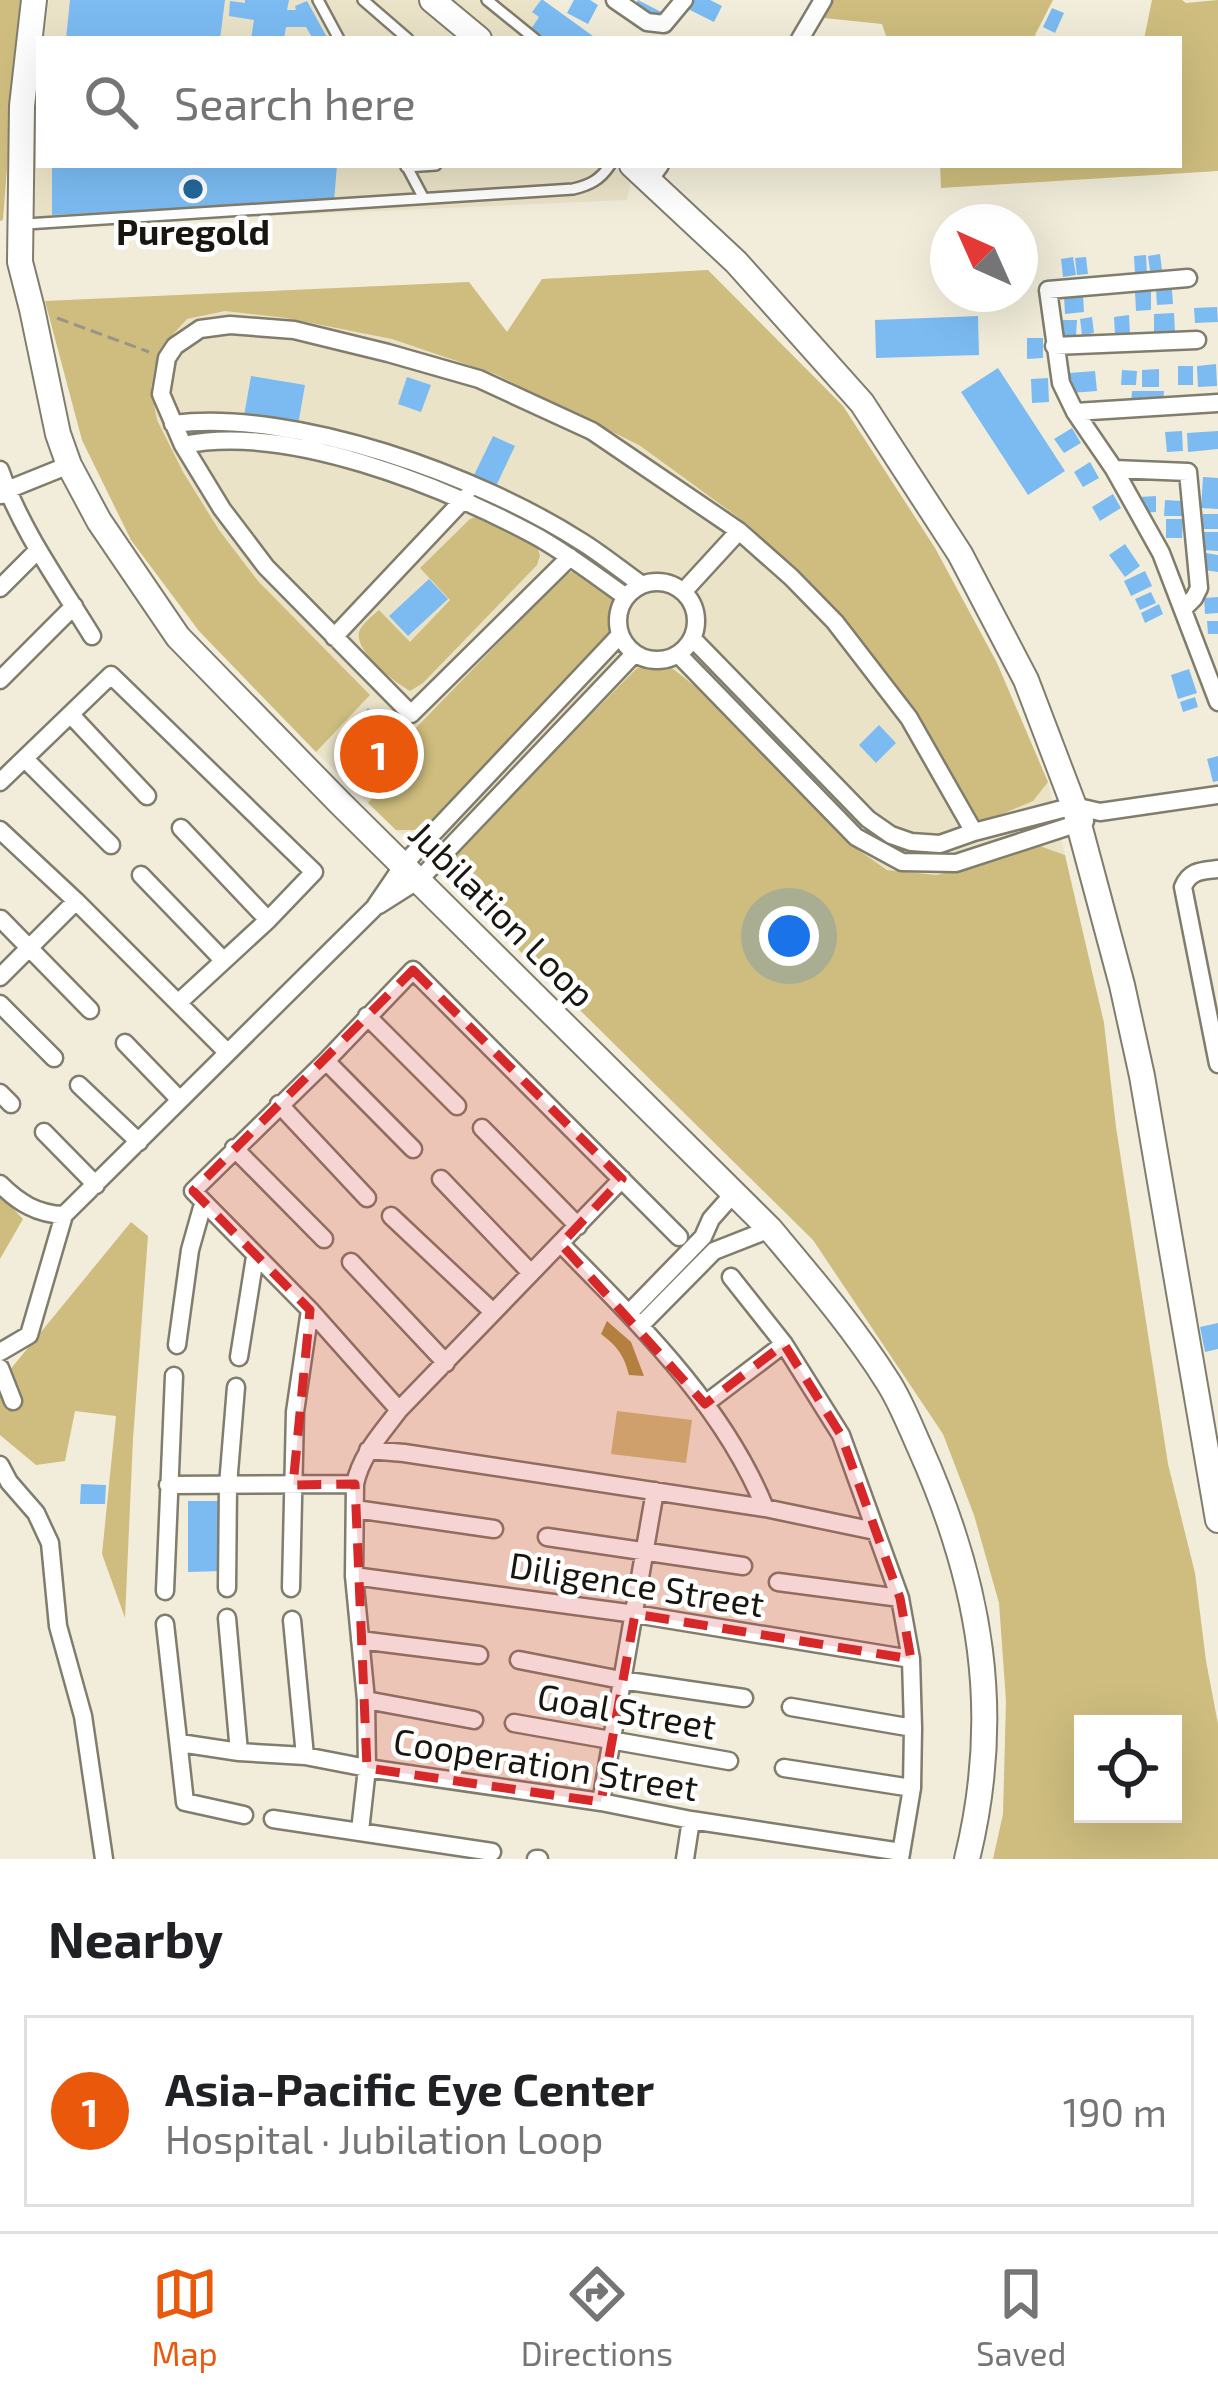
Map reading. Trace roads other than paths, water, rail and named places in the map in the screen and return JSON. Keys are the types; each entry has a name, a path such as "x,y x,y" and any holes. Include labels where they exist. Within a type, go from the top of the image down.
{"main road":[{"name":"Jubilation Loop","path":"34,0 22,106 20,262 69,465 99,521 178,637 770,1229 891,1385 954,1531 976,1612 987,1709 979,1811 967,1859"},
{"path":"432,0 475,36"},
{"path":"647,170 862,403 936,514 1005,638 1085,814 1142,1076 1216,1494"}],"street":[{"path":"615,0 647,22 664,24 684,0"},
{"path":"802,36 823,0"},
{"path":"1188,278 1048,290 1061,383 1161,554 1216,693"},
{"path":"570,557 412,714 266,567 222,509 183,445 161,394 166,358 200,328 230,325 294,330 479,379 592,430 739,531 835,622 909,718 974,832"},
{"path":"1054,346 1197,340"},
{"path":"1075,412 1218,404"},
{"path":"173,424 232,420 376,449 582,542 642,585"},
{"path":"183,445 228,440 307,449 467,494 626,597"},
{"path":"3,493 69,465"},
{"path":"1114,469 1188,472 1199,588 1184,608"},
{"path":"0,470 3,493 92,636"},
{"path":"334,637 467,494"},
{"path":"683,592 739,531"},
{"path":"0,588 38,550"},
{"path":"663,583 683,592 695,613 692,638 678,654 656,661 634,653 620,635 617,622 626,597 642,585 663,583"},
{"path":"0,680 74,606"},
{"path":"412,872 620,635"},
{"path":"692,638 868,819 911,842 940,844 974,832 1218,795"},
{"path":"0,1352 28,1335 64,1215 634,653"},
{"path":"678,654 856,837 902,862 956,862 1085,814"},
{"path":"0,782 111,675 314,872 178,1004"},
{"path":"71,715 147,796"},
{"path":"26,760 112,845"},
{"path":"181,828 268,920"},
{"path":"0,830 227,1052"},
{"path":"1218,869 1196,872 1183,887 1218,1064"},
{"path":"141,875 223,960"},
{"path":"0,976 76,901"},
{"path":"1,919 90,1010"},
{"path":"399,1410 193,1190 413,970 679,1237"},
{"path":"0,1004 54,1058"},
{"path":"367,1016 458,1106"},
{"path":"125,1043 179,1099"},
{"path":"326,1061 413,1149"},
{"path":"79,1085 139,1142"},
{"path":"280,1104 367,1198"},
{"path":"482,1129 578,1226"},
{"path":"44,1132 96,1185"},
{"path":"234,1148 324,1239"},
{"path":"441,1179 530,1272"},
{"path":"360,1831 368,1768 354,1576 358,1470 399,1410 622,1179"},
{"path":"0,1184 15,1199 44,1214 64,1215"},
{"path":"709,1244 711,1219 734,1193"},
{"path":"176,1345 190,1250 203,1204"},
{"path":"391,1216 493,1312"},
{"path":"635,1319 709,1244 770,1229"},
{"path":"560,1243 635,1319 704,1404 748,1468 765,1508"},
{"path":"239,1357 255,1257"},
{"path":"351,1262 446,1363"},
{"path":"731,1277 784,1344 841,1436 900,1598 910,1659 913,1728 912,1788 901,1856"},
{"path":"291,1588 295,1412 310,1310"},
{"path":"704,1404 784,1344"},
{"path":"0,1367 14,1401"},
{"path":"165,1591 174,1376"},
{"path":"227,1588 228,1485 236,1387"},
{"path":"368,1450 765,1508 875,1531"},
{"path":"0,1465 36,1513 50,1543 58,1626 83,1716 104,1859"},
{"path":"168,1485 355,1484"},
{"path":"601,1802 655,1491"},
{"path":"355,1509 494,1529"},
{"path":"547,1537 743,1567"},
{"name":"Diligence Street","path":"354,1576 635,1614 910,1659"},
{"path":"778,1582 900,1598"},
{"path":"227,1618 238,1751"},
{"path":"292,1620 305,1756"},
{"path":"165,1624 185,1802 244,1815"},
{"path":"360,1640 479,1655"},
{"path":"519,1660 744,1697"},
{"path":"366,1700 474,1720"},
{"path":"791,1707 913,1728"},
{"name":"Goal Street","path":"514,1723 729,1761"},
{"name":"Cooperation Street","path":"180,1743 305,1756 601,1802 901,1856"},
{"path":"784,1768 912,1788"},
{"path":"272,1819 492,1852"},
{"path":"685,1859 691,1820"}],"lane":[{"path":"318,0 337,36"},
{"path":"363,0 405,36"},
{"path":"487,0 531,36"},
{"path":"407,168 423,197"},
{"path":"19,224 573,189 602,178 608,168"}],"place":[{"name":"Puregold","path":"193,189"},
{"name":"Asia-Pacific Eye Center","path":"379,754"}]}
